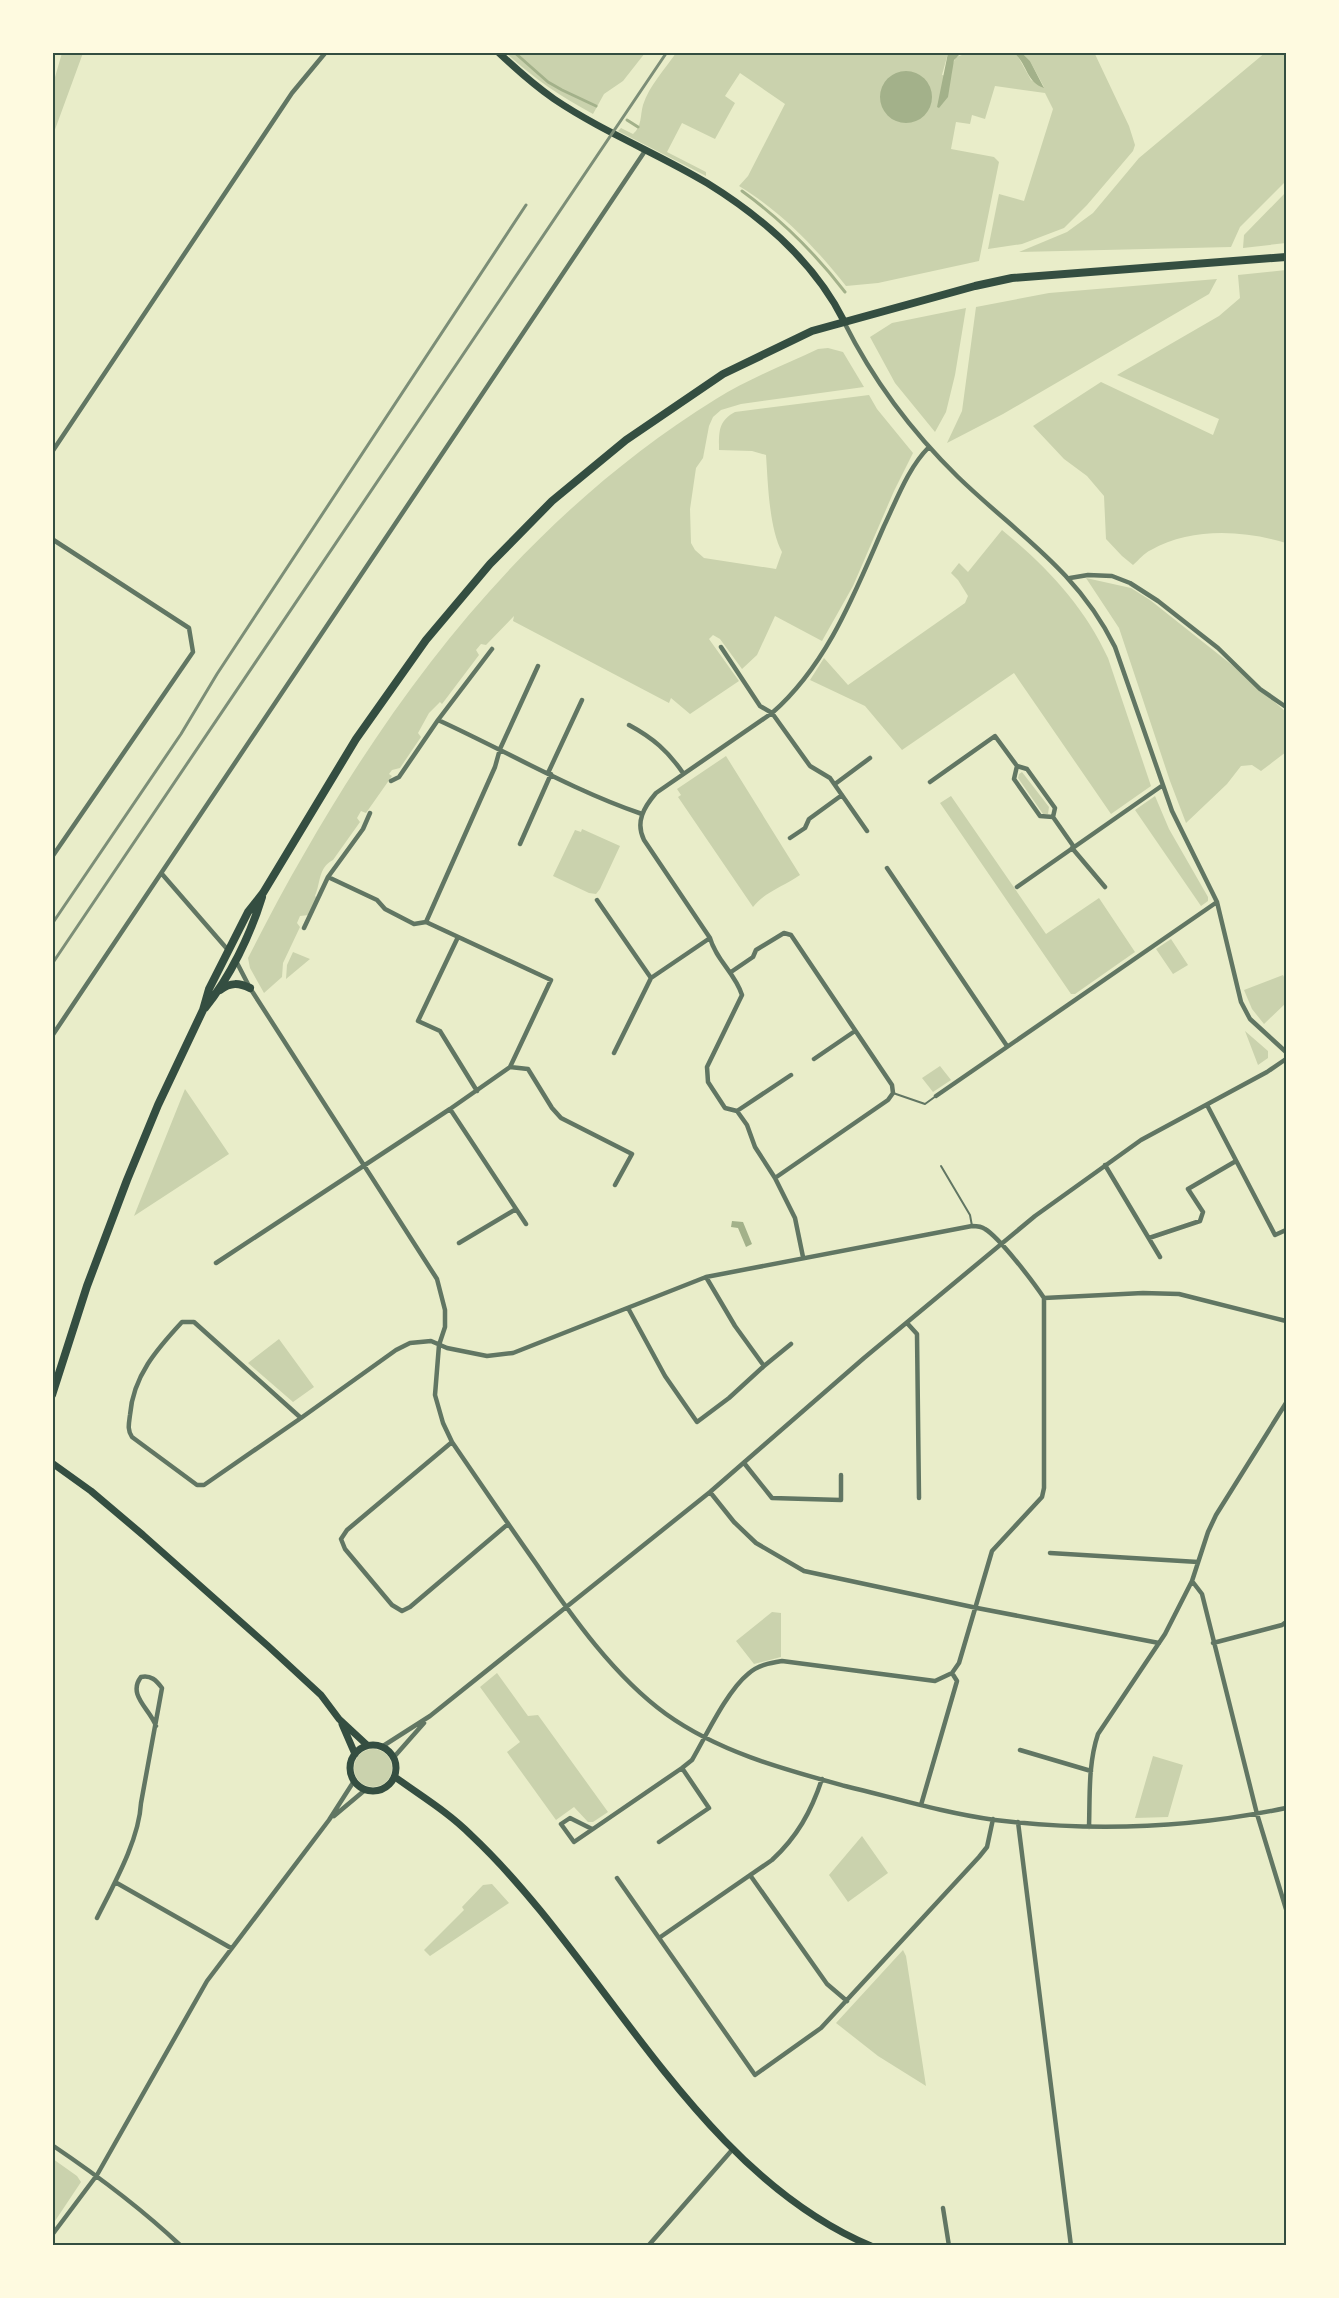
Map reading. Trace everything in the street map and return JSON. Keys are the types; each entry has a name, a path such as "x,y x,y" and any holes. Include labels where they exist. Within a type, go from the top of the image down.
{"main road":[{"path":"498,52 530,81 555,99 706,183 779,238 816,276 844,321"},
{"path":"52,1395 87,1286 127,1180 158,1105 203,1011 209,989 248,912 263,893 356,739 426,640 490,564 552,501 626,440 723,374 812,331 1012,278 1287,257"},
{"path":"203,1011 217,993 235,959 256,916 263,893"},
{"path":"217,993 231,984 240,983 250,988"},
{"path":"52,1389 57,1381"},
{"path":"52,1463 91,1491 143,1535 268,1646 321,1695 339,1719 367,1745 382,1746 394,1757 397,1767 395,1777 386,1788 380,1791 365,1790 354,1781 350,1767 355,1754 367,1745"},
{"path":"339,1719 355,1754"},
{"path":"395,1777 440,1807 472,1835 520,1887 678,2087 732,2150 791,2199 823,2221 871,2246"}],"street":[{"path":"52,452 292,93 326,52"},
{"path":"52,1036 645,151"},
{"path":"844,321 854,343 890,399 929,447 958,477 1070,578 1104,625 1115,647 1172,811 1217,902 1241,1002 1250,1019 1287,1052"},
{"path":"803,1257 795,1218 775,1178 755,1147 747,1125 737,1111 725,1108 708,1082 707,1066 742,995 739,983 714,950 710,938 644,840 639,826 642,814 656,793 772,713 787,700 803,680 839,626 896,500 917,460 929,447"},
{"path":"52,539 189,628 193,652 52,857"},
{"path":"1070,578 1088,575 1112,576 1130,583 1158,601 1218,648 1260,689 1287,707"},
{"path":"721,647 760,706 772,713 810,766 830,778 867,831"},
{"path":"391,781 399,777 438,720 492,650"},
{"path":"426,922 538,666"},
{"path":"520,844 582,700"},
{"path":"438,720 642,814"},
{"path":"629,725 653,738 671,754 683,773"},
{"path":"930,783 995,736 1017,766 1027,769 1033,777 1055,808 1053,818 1105,887"},
{"path":"835,784 870,758"},
{"path":"1017,766 1014,778 1020,788 1040,816 1053,818"},
{"path":"1017,887 1163,786"},
{"path":"790,838 805,828 809,819 842,795"},
{"path":"304,928 328,877 363,829 370,813"},
{"path":"887,868 1007,1046"},
{"path":"162,874 228,951"},
{"path":"216,1263 510,1067 551,980 426,922 414,924 385,909 377,900 328,877"},
{"path":"597,900 651,978"},
{"path":"936,1096 1217,902"},
{"path":"731,972 753,957 756,950 777,936 784,933 791,935 892,1085 893,1093 888,1100 775,1178"},
{"path":"458,937 418,1021 440,1031 477,1091"},
{"path":"614,1053 651,978 710,938"},
{"path":"235,959 250,988 437,1279 445,1310 445,1327 439,1345 435,1395 443,1423 452,1442 566,1607 616,1668 666,1714 704,1738 758,1761 921,1805 993,1819 1089,1827 1204,1821 1287,1808"},
{"path":"814,1059 855,1031"},
{"path":"382,1746 430,1716 710,1492 1035,1215 1141,1140 1287,1059"},
{"path":"510,1067 528,1069 552,1108 561,1118 632,1154 615,1185"},
{"path":"737,1111 791,1075"},
{"path":"1207,1105 1275,1236 1287,1230"},
{"path":"450,1109 526,1224"},
{"path":"1149,1238 1200,1221 1203,1212 1188,1189 1236,1161"},
{"path":"1105,1164 1160,1257"},
{"path":"459,1243 516,1209"},
{"path":"302,1418 194,1322 182,1322 154,1351 136,1384 130,1407 129,1432 132,1437 197,1485 204,1485 302,1418 396,1350 410,1343 431,1341 447,1348 488,1356 513,1353 706,1277 978,1225 985,1229 1036,1286 1044,1298 1042,1497 992,1551 962,1656 952,1673 935,1680 782,1661 763,1665 747,1674 731,1693 692,1760 682,1768 574,1842 561,1824 570,1818 592,1829"},
{"path":"706,1277 735,1326 764,1366"},
{"path":"1044,1298 1143,1293 1179,1294 1287,1321"},
{"path":"628,1308 665,1376 697,1422 729,1398 791,1344"},
{"path":"907,1323 917,1334 919,1498"},
{"path":"1089,1827 1093,1750 1098,1734 1159,1643 1192,1581 1216,1515 1287,1403"},
{"path":"452,1442 347,1530 341,1539 345,1549 392,1605 402,1611 410,1607 508,1524"},
{"path":"744,1463 772,1498 841,1500 841,1475"},
{"path":"710,1492 734,1522 756,1543 804,1571 977,1608 1159,1643"},
{"path":"1050,1553 1198,1562"},
{"path":"1192,1581 1202,1594 1257,1814 1287,1909"},
{"path":"1213,1643 1287,1622"},
{"path":"921,1805 957,1681 952,1673"},
{"path":"98,1918 138,1825 156,1726 162,1688 148,1676 141,1677 135,1684 135,1692 152,1715 156,1726"},
{"path":"394,1757 430,1716"},
{"path":"1020,1750 1091,1772"},
{"path":"659,1842 709,1808 682,1768"},
{"path":"659,1938 784,1849 802,1827 814,1804 822,1779"},
{"path":"52,2235 97,2175 198,1994 329,1820 354,1781"},
{"path":"329,1820 365,1790"},
{"path":"617,1878 755,2075 820,2028 847,2001 979,1857 987,1846 993,1819"},
{"path":"1018,1822 1071,2246"},
{"path":"750,1875 827,1984 847,2001"},
{"path":"115,1882 231,1948"},
{"path":"52,2145 97,2175 182,2246"},
{"path":"648,2246 732,2150"},
{"path":"944,2208 949,2246"}],"lane":[{"path":"893,1093 925,1104 936,1096"},
{"path":"941,1166 970,1215 972,1226"}],"shaded area":[{"path":"971,52 1016,53 1031,80 1044,87 1030,61 1022,53 1094,52 1129,126 1135,145 1133,151 1087,205 1064,228 1022,244 988,249 999,194 1024,201 1053,109 1045,93 995,86 985,119 972,115 970,124 956,122 951,149 994,157 999,162 979,261 878,283 846,286 797,231 770,207 739,186 748,176 785,104 740,73 725,96 735,103 715,139 682,123 667,152 706,172 706,176 618,131 621,128 633,134 636,131 649,91 676,53 948,53 942,75 951,77 952,65 956,57"},
{"path":"1266,52 1286,53 1286,181 1240,227 1231,247 1019,252 1067,232 1093,213 1139,158"},
{"path":"62,53 83,53 53,135 53,84"},
{"path":"506,53 645,53 623,81 604,94 593,114 526,71"},
{"path":"948,53 971,53 959,55 954,60 948,97 939,108 937,107"},
{"path":"1014,53 1022,53 1030,61 1044,88 1030,77"},
{"path":"906,71 916,73 924,79 930,87 932,97 930,107 924,115 916,121 906,123 896,121 888,115 882,107 880,97 882,87 888,79 896,73"},
{"path":"1286,192 1286,243 1243,248 1244,235"},
{"path":"1286,270 1286,543 1235,533 1200,534 1183,537 1148,551 1133,565 1106,539 1104,496 1087,476 1064,459 1033,426 1101,382 1213,435 1219,419 1117,375 1219,316 1240,298 1238,275"},
{"path":"1217,279 1209,294 1003,414 947,443 962,411 976,307 1049,293"},
{"path":"966,308 955,375 946,412 935,432 895,383 870,337 892,323"},
{"path":"828,348 843,352 864,387 741,404 721,410 713,417 709,426 703,458 696,468 690,509 691,543 704,558 776,569 782,552 774,531 766,455 752,451 719,450 722,423 735,412 869,395 877,409 913,453 853,586 822,641 775,616 757,655 742,669 720,639 713,635 709,639 739,681 690,714 671,698 669,703 513,621 514,616 486,645 481,644 476,650 479,655 442,704 440,702 429,713 418,733 421,737 400,768 392,770 389,774 392,776 366,813 361,811 357,818 360,822 333,860 322,871 315,896 317,898 309,915 300,916 297,923 300,927 283,963 282,977 264,993 250,968 248,958 289,880 344,787 387,722 482,600 534,544 590,492 651,443 741,385 818,349"},
{"path":"1002,530 1049,573 1076,604 1108,658 1151,786 1111,814 1014,673 902,750 865,706 810,680 824,658 848,685 965,603 968,596 951,573 959,563 968,572"},
{"path":"1086,578 1131,588 1150,600 1237,669 1286,712 1286,752 1261,771 1252,765 1241,766 1227,784 1186,823 1119,628"},
{"path":"726,756 800,875 769,893 753,907 678,797 681,795 677,789"},
{"path":"1022,772 1049,807 1048,814 1043,814 1018,778"},
{"path":"951,796 1046,934 1099,898 1135,952 1075,994 1071,994 940,803"},
{"path":"1155,796 1169,829 1208,897 1208,901 1201,906 1135,810"},
{"path":"582,829 620,846 596,894 553,876 575,830 581,832"},
{"path":"1171,939 1188,965 1173,974 1156,949"},
{"path":"293,952 310,959 286,979 287,965"},
{"path":"1283,975 1286,981 1286,1003 1264,1024 1252,1009 1244,990"},
{"path":"1245,1031 1268,1051 1268,1058 1258,1065"},
{"path":"940,1066 951,1080 933,1092 922,1078"},
{"path":"185,1089 229,1154 134,1216"},
{"path":"732,1221 743,1222 752,1244 746,1247 738,1228 731,1227"},
{"path":"279,1339 314,1387 293,1402 248,1363"},
{"path":"772,1612 781,1613 781,1657 754,1664 736,1641"},
{"path":"497,1673 528,1716 538,1715 608,1812 593,1822 588,1822 574,1807 556,1820 507,1752 520,1742 480,1687"},
{"path":"373,1749 386,1755 392,1768 386,1781 373,1787 360,1781 354,1768 360,1755"},
{"path":"1153,1756 1183,1765 1168,1817 1135,1818"},
{"path":"862,1836 888,1873 848,1902 829,1875"},
{"path":"492,1884 509,1903 430,1956 424,1950 464,1910 462,1907 483,1885"},
{"path":"903,1950 906,1956 926,2086 878,2056 836,2023"},
{"path":"53,2159 77,2176 81,2182 53,2224"}],"waterway":[{"path":"514,52 548,82 596,106"},
{"path":"627,120 638,127"},
{"path":"742,191 797,238 845,292"}],"railway":[{"path":"52,964 667,52"},
{"path":"52,924 181,734 217,674 526,205"}]}
